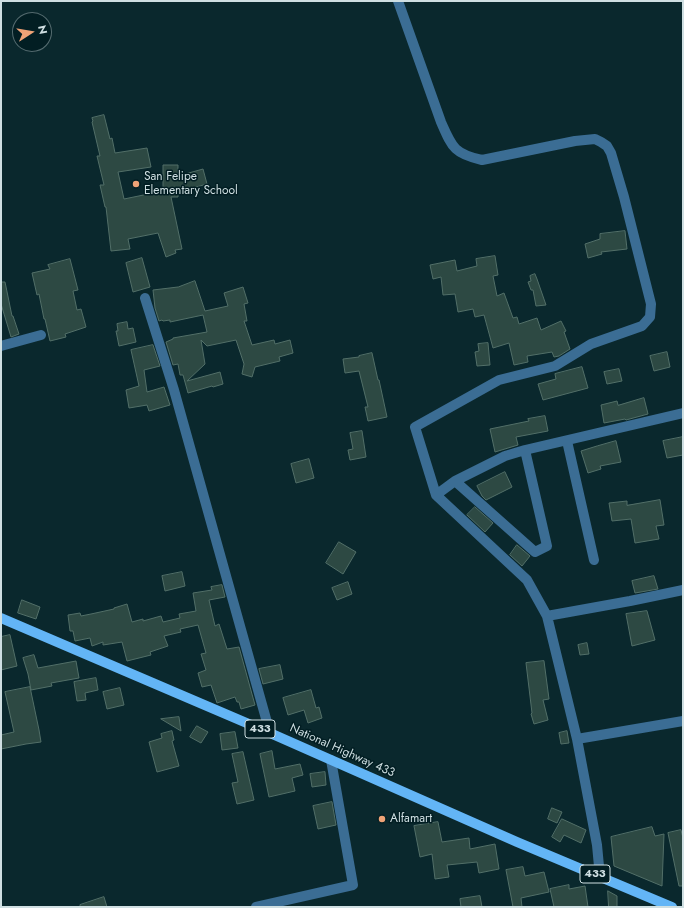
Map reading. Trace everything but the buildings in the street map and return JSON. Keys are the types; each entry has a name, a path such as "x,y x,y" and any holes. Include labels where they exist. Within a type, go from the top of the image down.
{"main road":[{"name":"National Highway 433","path":"1,618 270,733 517,842 672,907"}],"street":[{"path":"398,1 441,122 449,139 458,152 468,157 482,160 574,141 595,139 607,146 611,153 624,196 651,304 650,317 642,326 591,344 555,366 499,380 415,427 436,495 527,580 547,616 577,739 597,846 600,877"},
{"path":"145,298 174,390 270,733"},
{"path":"1,346 41,336"},
{"path":"436,495 455,481 506,456 525,450 683,413"},
{"path":"567,441 594,560"},
{"path":"455,481 535,552 546,546 525,450"},
{"path":"547,616 683,590"},
{"path":"577,739 683,721"},
{"path":"256,907 353,884 331,760"}],"place":[{"name":"San Felipe Elementary School","path":"136,184"},
{"name":"Alfamart","path":"382,819"}]}
